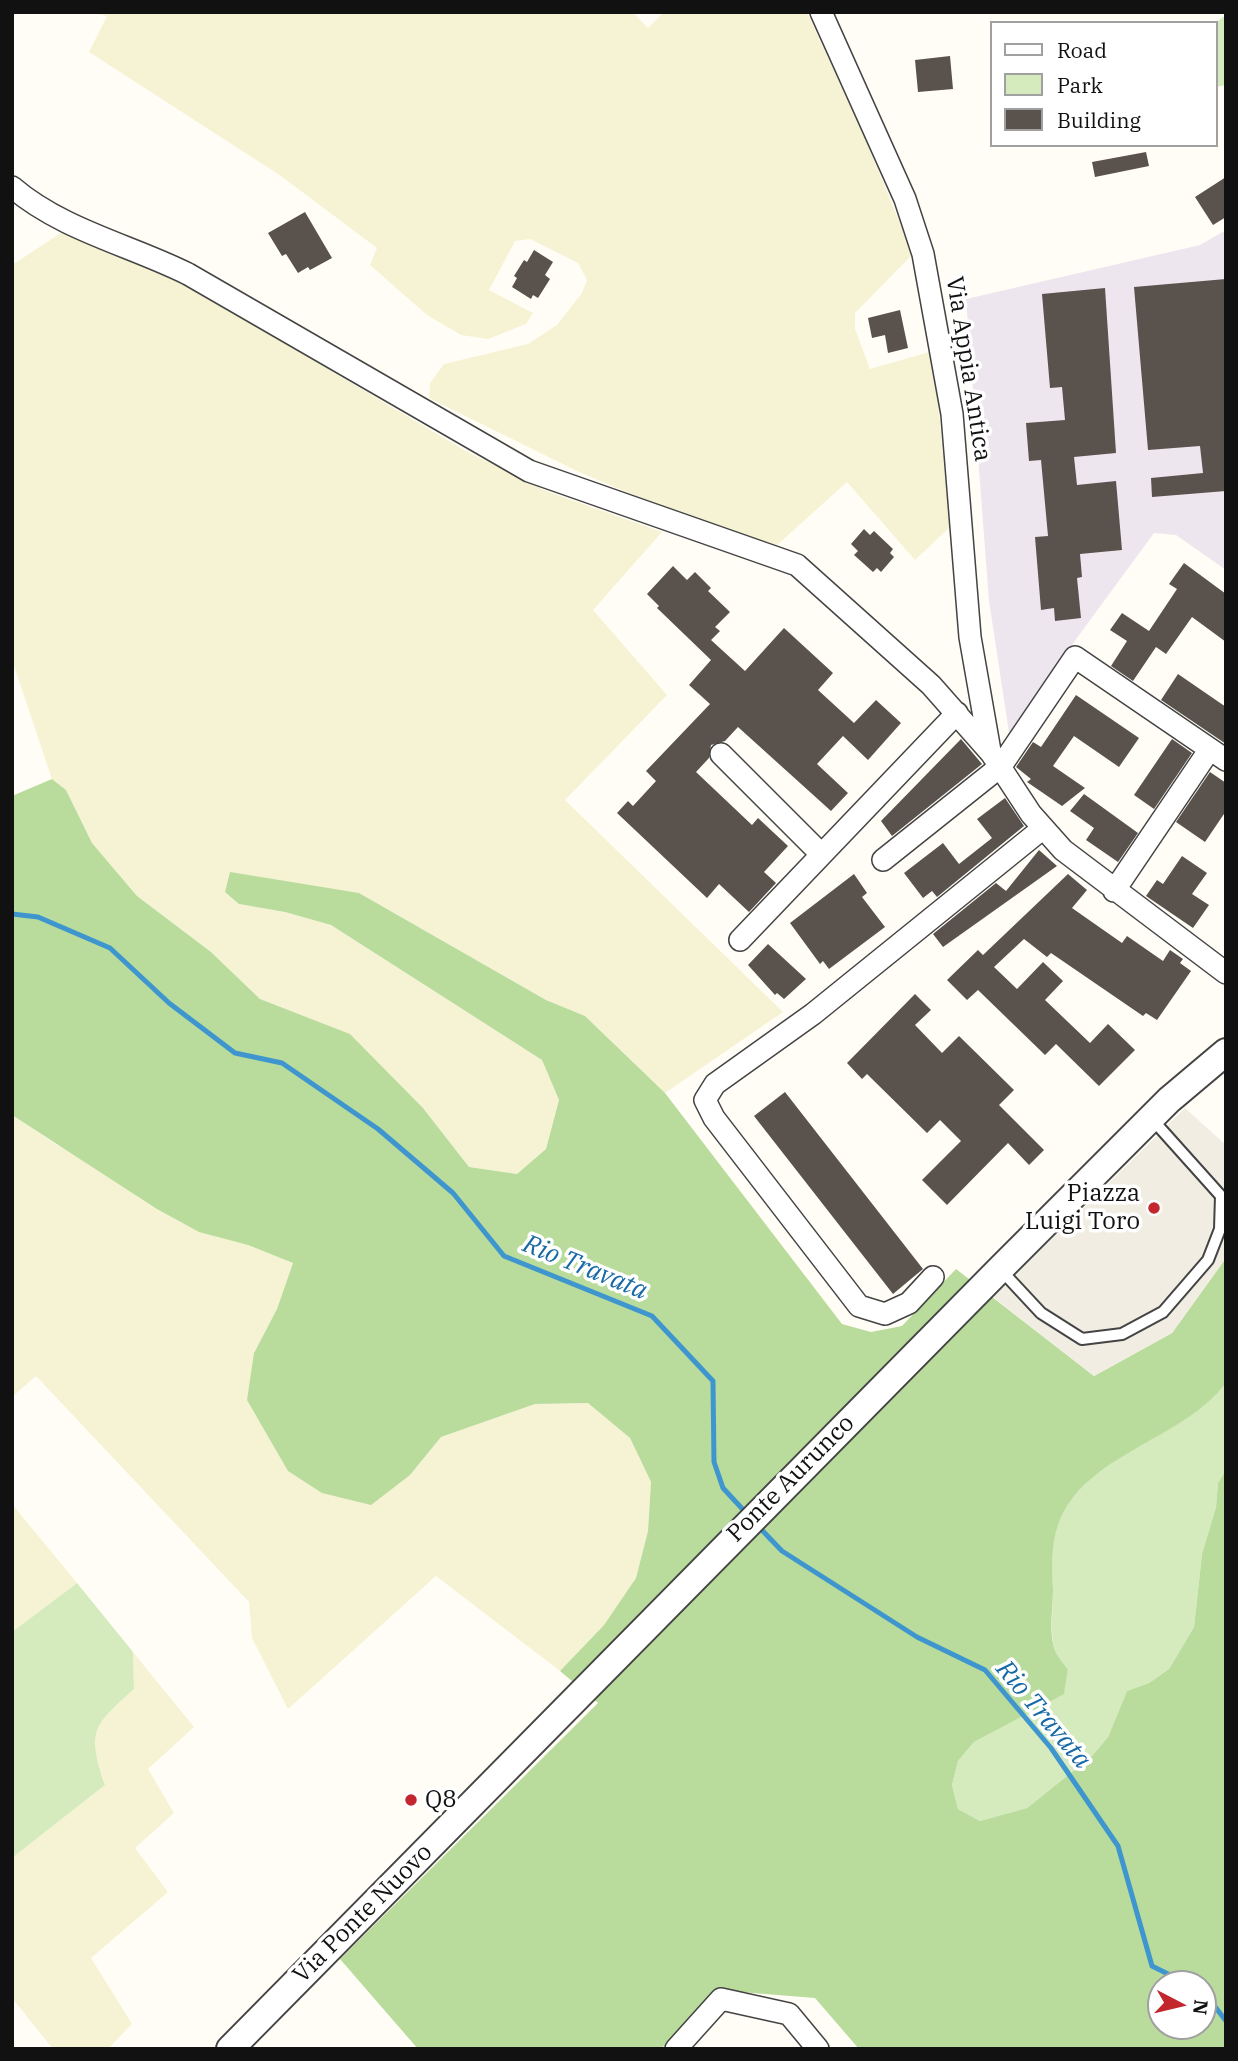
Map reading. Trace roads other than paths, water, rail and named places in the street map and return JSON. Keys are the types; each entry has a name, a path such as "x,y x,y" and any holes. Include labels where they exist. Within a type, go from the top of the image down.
{"street":[{"name":"Via Appia Antica","path":"821,12 905,199 923,254 952,414 970,637 996,760 1042,829 1063,850 1226,973"},
{"path":"12,187 48,214 188,274 529,471 797,565 831,592 957,713 996,760"},
{"path":"883,860 996,760 1075,657 1218,754 1114,891"},
{"path":"740,940 957,713"},
{"path":"720,754 821,854"},
{"path":"933,1277 909,1303 885,1314 859,1306 714,1118 705,1100 715,1084 813,1014 1042,829"},
{"path":"1000,1269 1194,1076 1226,1052"},
{"name":"Ponte Aurunco","path":"583,1689 1000,1269"},
{"name":"Via Ponte Nuovo","path":"230,2049 583,1689"},
{"path":"676,2049 721,1999 789,2014 818,2049"}],"lane":[{"path":"1000,1269 1041,1313 1082,1339 1122,1334 1163,1312 1208,1260 1220,1230 1221,1196 1151,1118"}],"waterway":[{"name":"Rio Travata","path":"12,914 38,917 110,948 169,1003 235,1053 282,1063 378,1129 453,1193 504,1256 652,1316 713,1381 714,1462 723,1488 748,1515"},
{"name":"Rio Travata","path":"757,1525 782,1551 917,1637 985,1670 1051,1748 1118,1846 1152,1966 1160,1970"},
{"name":"Rio Travata","path":"1217,2009 1226,2021"}],"place":[{"name":"Piazza Luigi Toro","path":"1154,1208"},
{"name":"Q8","path":"411,1800"}]}
